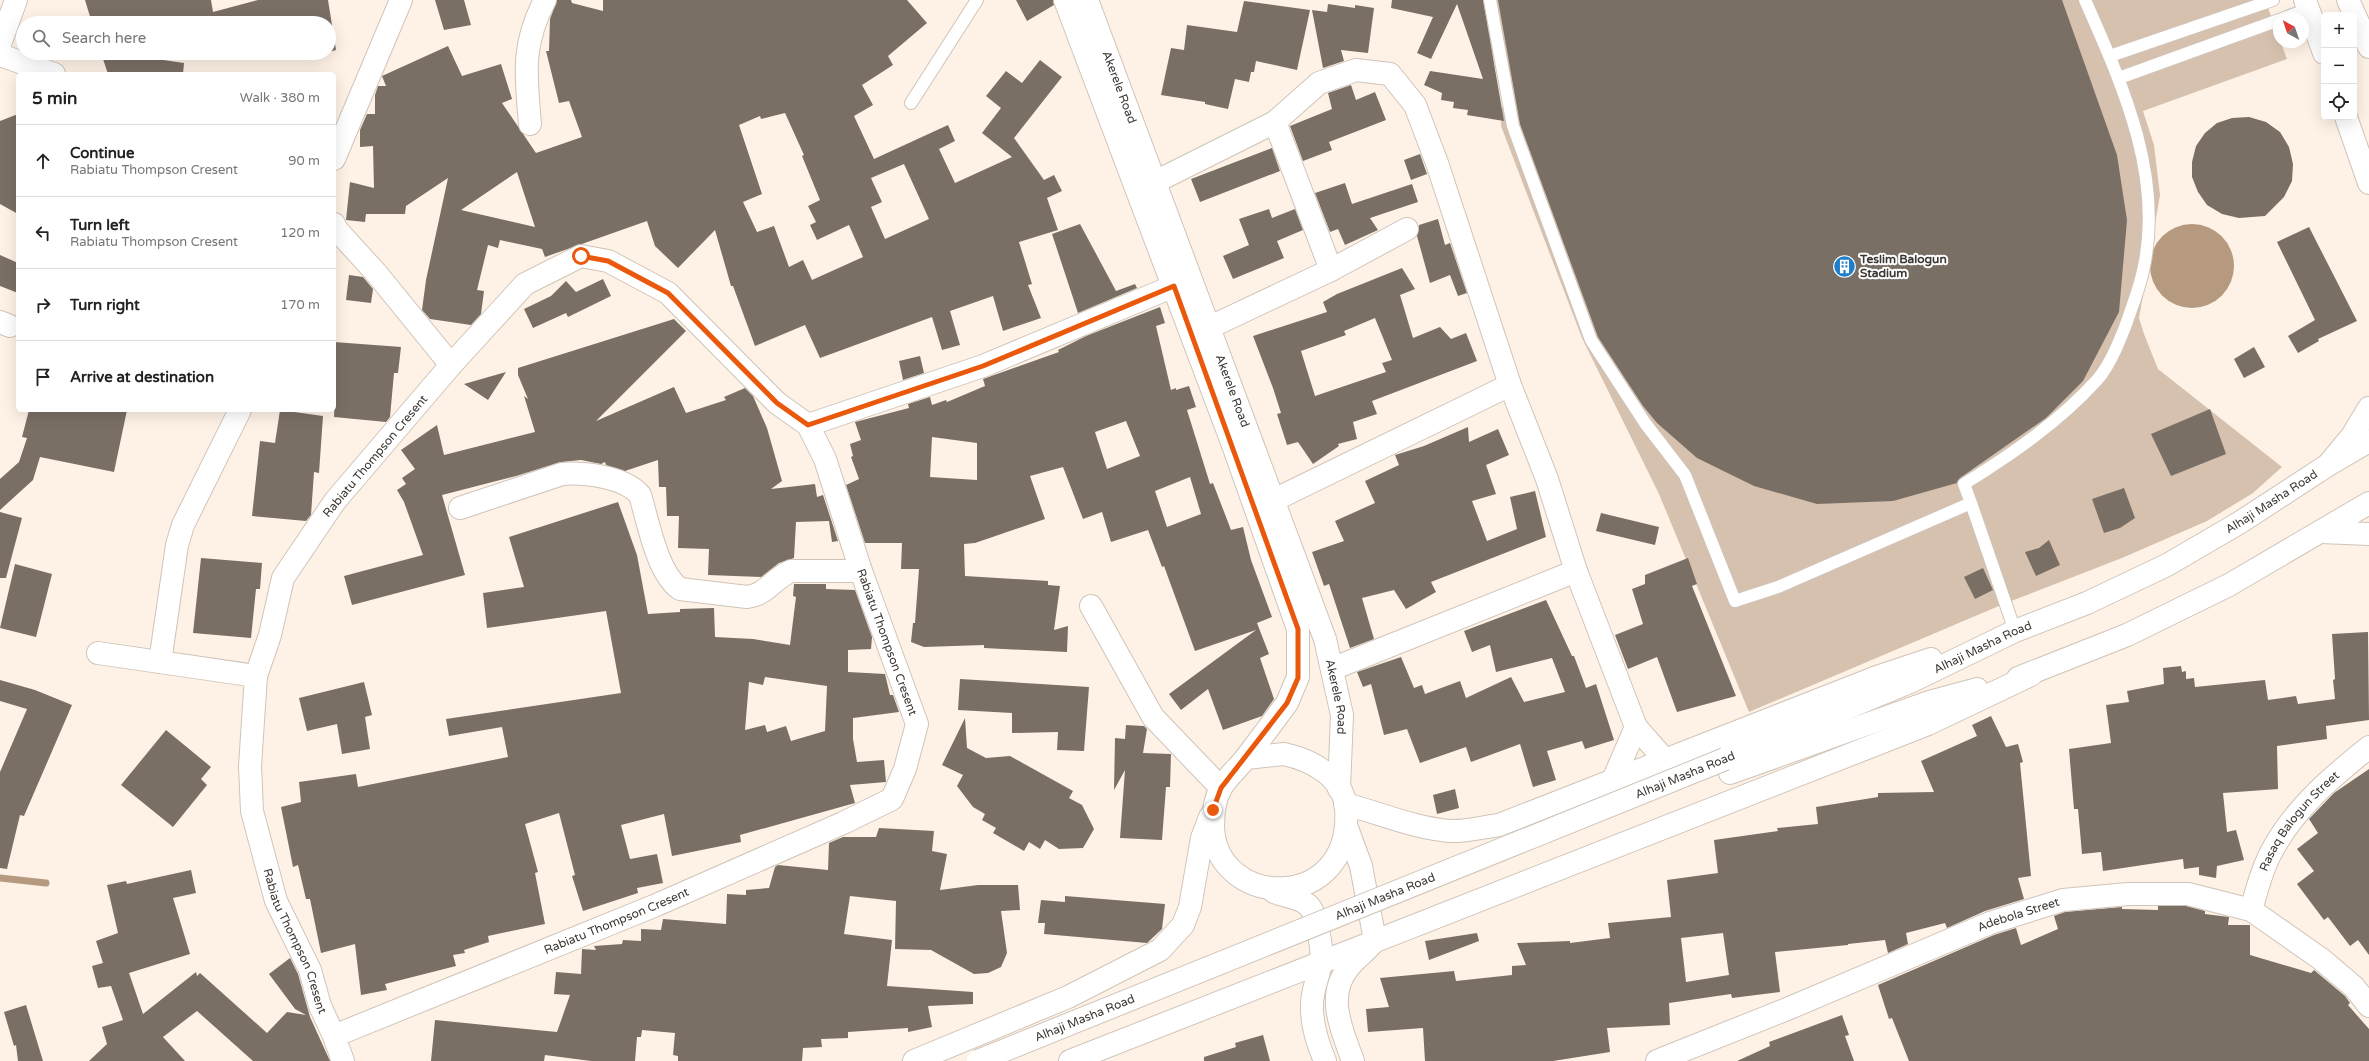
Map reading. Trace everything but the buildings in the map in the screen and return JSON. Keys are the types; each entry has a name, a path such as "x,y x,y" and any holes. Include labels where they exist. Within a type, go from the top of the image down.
{"main road":[{"path":"0,44 16,0"},
{"path":"336,154 401,0"},
{"path":"530,124 525,66 534,22 545,0"},
{"path":"914,1061 1068,996 1160,950 1183,924 1190,907 1202,838 1221,788 1246,758 1287,703 1298,678 1298,629 1183,286 1065,0"},
{"name":"Akerele Road","path":"1087,0 1155,182 1183,286 1208,328 1274,500 1325,639 1342,715 1342,797"},
{"path":"2348,0 2369,47"},
{"path":"2307,4 2322,48"},
{"path":"0,56 48,72"},
{"path":"1155,182 1275,122 1319,83 1356,70 1390,74 1415,105 1437,163 1510,385 1547,479 1576,571 1636,727 1665,760"},
{"path":"2347,120 2369,183"},
{"path":"1275,122 1331,270"},
{"path":"336,228 377,274 451,365"},
{"path":"1208,328 1331,270 1407,229"},
{"name":"Rabiatu Thompson Cresent","path":"581,256 608,261 668,293 777,403 808,425 825,459 861,571 917,724 905,769 892,799 843,823 654,906 334,1036 320,1006 310,970 276,901 252,811 250,766 256,676 270,635 283,578 334,501 451,365 525,284 581,256"},
{"path":"808,425 983,366 1183,286"},
{"path":"1274,500 1510,385"},
{"path":"2328,465 2352,436 2369,408"},
{"path":"160,662 177,545 184,525 239,412"},
{"name":"Alhaji Masha Road","path":"1013,1061 1728,766 1912,681 2015,631 2087,602 2167,565 2239,523 2328,465 2369,441"},
{"path":"460,508 562,474 574,473 623,482 633,487 640,494 664,569 672,583 680,589 747,597 758,596 784,574 791,571 861,571"},
{"name":"Alhaji Masha Road","path":"978,1061 1728,766 1929,702 2031,675 2127,635 2229,585 2369,503"},
{"path":"2321,532 2369,534"},
{"path":"1332,669 1576,571"},
{"path":"1091,606 1153,717 1221,788"},
{"path":"1342,797 1409,825 1451,831 1498,825 1877,677 2015,631"},
{"path":"98,653 256,676"},
{"path":"1070,1061 1375,940 1616,848 1928,724 2031,675"},
{"path":"1613,780 1636,727"},
{"name":"Rasaq Balogun Street","path":"2251,910 2263,871 2274,846 2300,809 2329,780 2369,747"},
{"path":"1246,758 1284,754 1306,759 1325,771 1342,797 1347,828 1361,866 1375,940"},
{"path":"1213,810 1213,835 1222,859 1240,877 1262,887 1301,900 1309,906 1316,918 1321,962 1314,983 1312,1007 1315,1035 1325,1061"},
{"path":"1262,887 1286,889 1308,883 1328,869 1341,850 1347,828"},
{"name":"Adebola Street","path":"1657,1061 1792,1007 1990,923 2063,900 2128,894 2188,894 2251,910 2321,959 2354,988 2369,1006"},
{"path":"1352,1061 1337,1014 1337,991 1344,974 1375,940"},
{"path":"334,1036 343,1061"}],"lane":[{"path":"911,103 977,0"},
{"path":"1490,0 1513,126 1591,340 1645,423 1685,475 1735,600 1778,587 1971,503"},
{"path":"2015,631 1964,484 2004,459 2055,422 2098,379 2124,331 2142,274 2149,222 2146,172 2134,120 2119,78 2085,0"},
{"path":"2110,56 2273,0"},
{"path":"2294,12 2307,4"},
{"path":"2119,78 2273,22"}],"shaded area":[{"name":"Teslim Balogun Stadium","path":"1477,0 2265,0 2273,21 2273,48 2283,48 2287,59 2143,111 2154,145 2160,195 2139,318 2158,369 2282,467 2253,493 2207,521 2122,558 2006,603 1749,712 1659,494 1582,338 1501,126 1503,92"},
{"path":"2192,224 2200,225 2215,231 2227,243 2233,258 2233,274 2227,289 2215,301 2200,307 2192,308 2184,307 2169,301 2157,289 2151,274 2150,266 2151,258 2157,243 2169,231 2184,225"}],"waterway":[{"path":"0,878 46,883"}],"place":[{"name":"Teslim Balogun Stadium","path":"1845,266"}],"route":[{"path":"581,256 608,261 668,293 684,307 777,403 808,425 983,366 1174,286 1194,344 1233,445 1298,629 1300,653 1298,678 1287,703 1246,758 1221,788 1213,810"}]}
